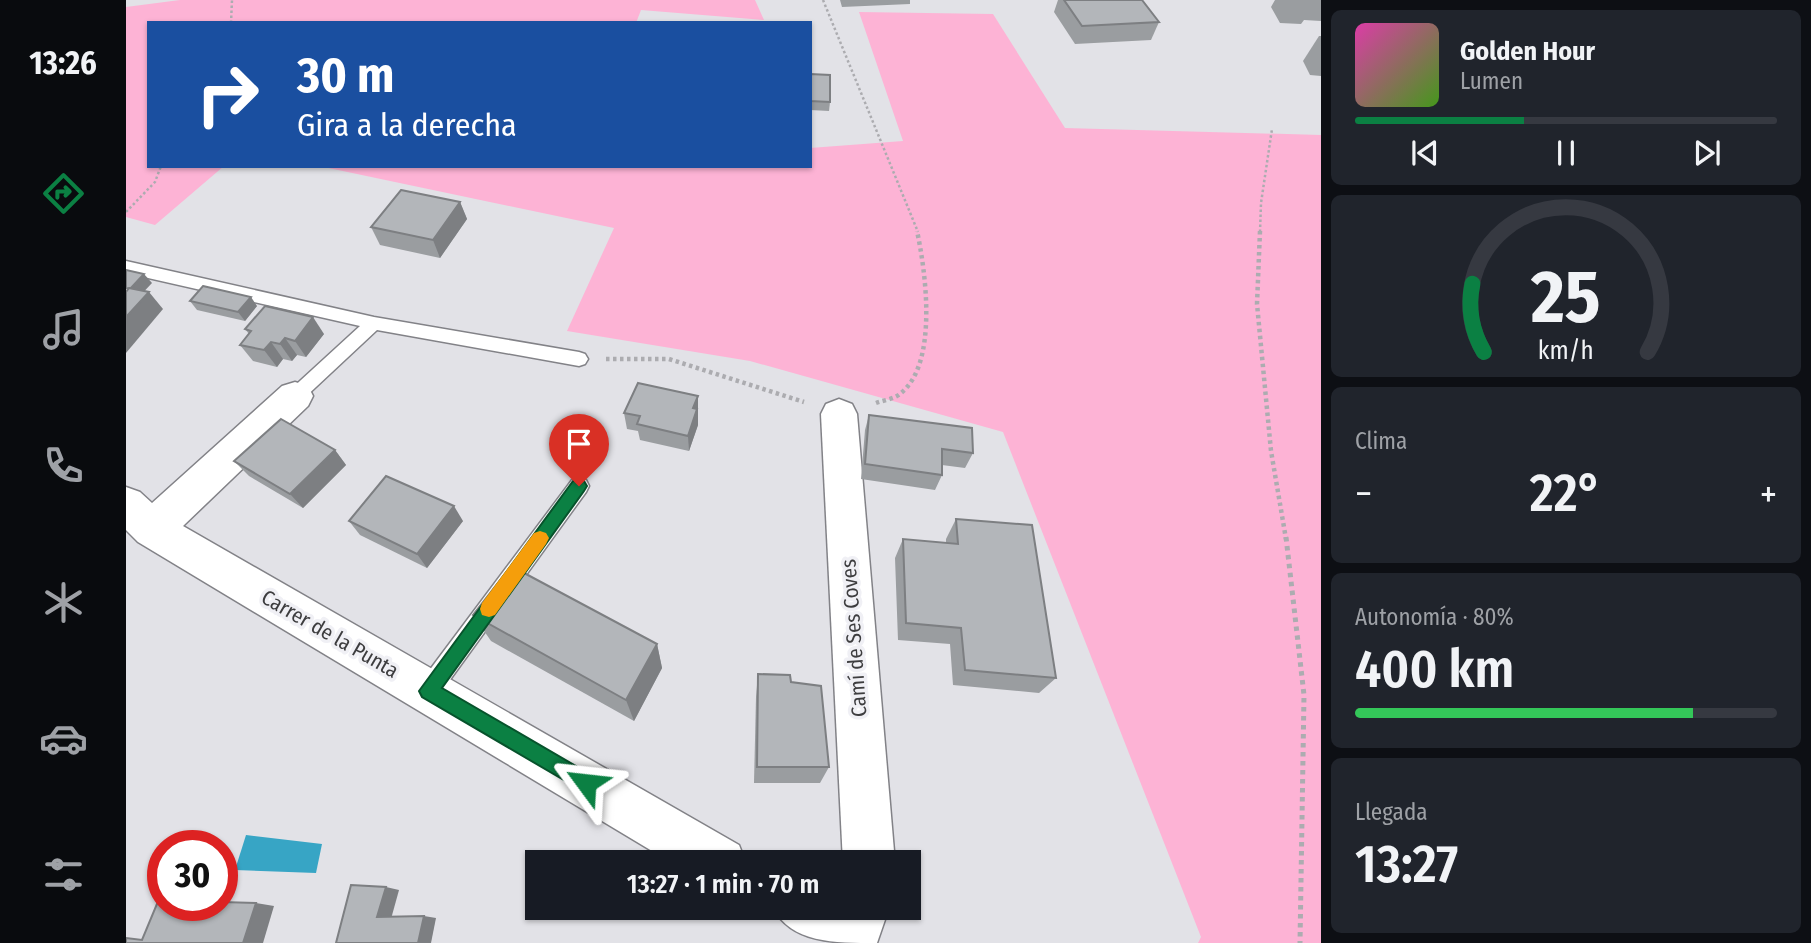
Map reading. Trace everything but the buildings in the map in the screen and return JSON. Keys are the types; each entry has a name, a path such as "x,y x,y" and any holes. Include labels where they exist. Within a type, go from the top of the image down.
{"street":[{"path":"139,517 295,396"},
{"name":"Camí de Ses Coves","path":"839,414 868,850"},
{"name":"Carrer de la Punta","path":"139,517 699,850"},
{"path":"816,920 842,943"},
{"path":"850,943 859,920"}],"lane":[{"path":"126,267 374,324 579,359"},
{"path":"295,396 374,324"},
{"path":"428,691 579,486"}],"path":[{"path":"231,21 232,0"},
{"path":"579,359 669,359 839,414 900,395 918,374 928,308 918,232 823,0"},
{"path":"1272,128 1261,204 1257,304 1271,450 1287,543 1304,695 1300,943"},
{"path":"126,212 155,182 160,168"}],"shaded area":[{"path":"180,0 755,0 764,20 641,10 637,21 147,21 147,168 222,168 155,225 126,217 126,7"},
{"path":"859,12 993,14 1065,128 1321,135 1321,943 1198,943 1201,937 1003,432 750,361 567,331 614,228 329,168 812,168 812,148 903,141"}],"water":[{"path":"246,835 322,844 316,873 238,870 238,860"}],"slow traffic":[{"path":"489,609 540,538"}],"route":[{"path":"579,486 428,691 586,783"}]}
